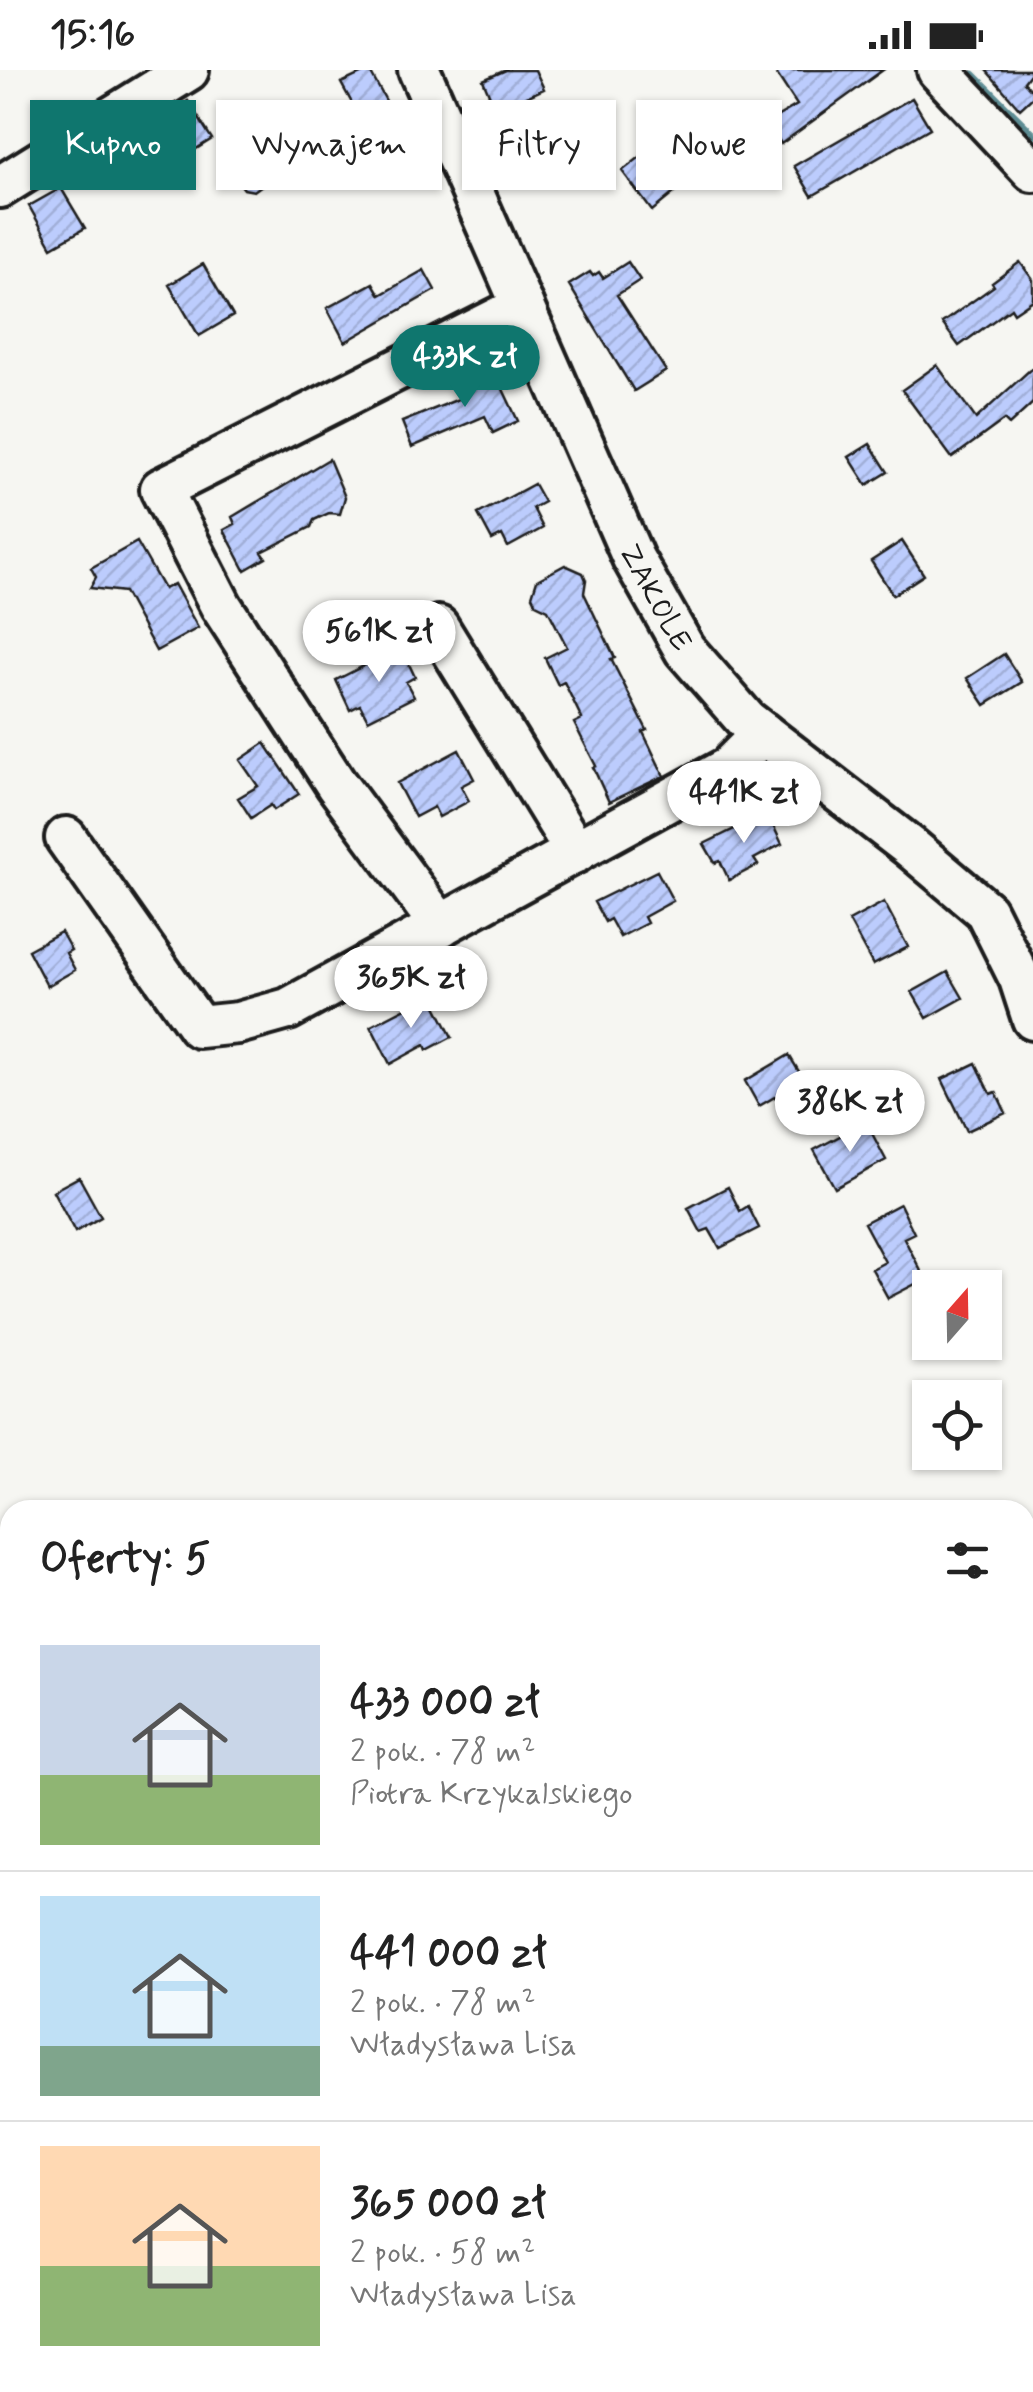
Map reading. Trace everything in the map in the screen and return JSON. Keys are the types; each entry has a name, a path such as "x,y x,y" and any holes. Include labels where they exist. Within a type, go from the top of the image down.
{"street":[{"path":"0,187 188,70"},
{"name":"ZAKOLE","path":"419,70 641,574 685,650 746,720 986,911 1020,978 1033,1019"},
{"path":"938,70 1033,171"},
{"path":"441,926 336,784 231,622 162,489 522,306"},
{"path":"438,627 576,852"},
{"path":"66,838 199,1027 238,1023 288,1009 576,852 728,768 763,733"}],"building":[{"path":"369,70 386,100 350,100 341,83"},
{"path":"506,70 535,70 544,89 520,100 491,100 483,80"},
{"path":"774,70 883,70 782,143 782,114 797,105"},
{"path":"986,70 1033,70 1024,82 1033,97 1020,109"},
{"path":"912,98 930,128 812,196 794,166"},
{"path":"196,114 212,139 196,149"},
{"path":"636,160 636,190 622,171"},
{"path":"62,190 85,228 52,247 29,206"},
{"path":"636,190 672,190 674,193 652,211"},
{"path":"628,262 640,280 617,295 666,371 634,391 569,285 590,272 593,276 599,272 603,278"},
{"path":"1020,262 1033,280 1033,300 1014,313 1011,308 959,346 942,323"},
{"path":"203,264 233,316 199,336 169,285"},
{"path":"424,270 435,290 345,342 327,308 373,283 380,295"},
{"path":"937,365 976,419 1033,367 1033,403 1009,425 1004,420 952,458 902,390"},
{"path":"493,368 518,421 493,433 485,416 412,447 402,422 461,398 455,385"},
{"path":"870,444 888,472 867,485 849,457"},
{"path":"329,459 345,497 340,514 329,513 314,520 311,527 262,552 266,558 245,570 224,530 235,524 232,517"},
{"path":"534,484 544,502 533,508 543,528 508,547 502,535 492,540 478,514"},
{"path":"902,541 924,575 893,595 871,561"},
{"path":"137,542 164,589 174,584 198,628 156,651 124,592 90,588 96,577 91,568"},
{"path":"565,565 583,573 584,593 664,776 609,802 574,723 582,719 564,682 558,685 545,658 567,647 548,610 536,604 532,596 537,580"},
{"path":"401,647 415,677 406,682 414,697 368,720 360,705 350,710 336,680"},
{"path":"1004,654 1022,682 985,705 967,678"},
{"path":"265,743 299,794 274,810 271,805 251,818 238,798 258,786 240,760"},
{"path":"459,750 474,779 461,786 469,801 439,817 434,807 415,817 397,783"},
{"path":"767,813 782,844 754,859 758,865 729,880 720,861 715,863 704,844"},
{"path":"657,871 673,901 644,917 647,923 620,937 610,919 605,922 594,902"},
{"path":"884,902 908,947 873,965 849,921"},
{"path":"61,932 71,950 66,953 75,970 47,986 28,950"},
{"path":"948,972 963,998 927,1018 912,992"},
{"path":"433,1000 452,1037 427,1050 425,1045 390,1064 371,1026 408,1007 411,1012"},
{"path":"789,1055 804,1080 759,1106 745,1081"},
{"path":"976,1063 991,1094 996,1092 1006,1113 967,1131 942,1079"},
{"path":"866,1122 886,1160 835,1188 814,1150"},
{"path":"79,1177 101,1217 75,1232 53,1191"},
{"path":"728,1187 740,1211 748,1206 759,1228 720,1248 709,1229 701,1232 688,1208"},
{"path":"900,1204 914,1233 904,1238 920,1270 912,1270 912,1286 888,1298 872,1269 885,1262 864,1223"}],"waterway":[{"path":"973,75 1033,135"}]}
